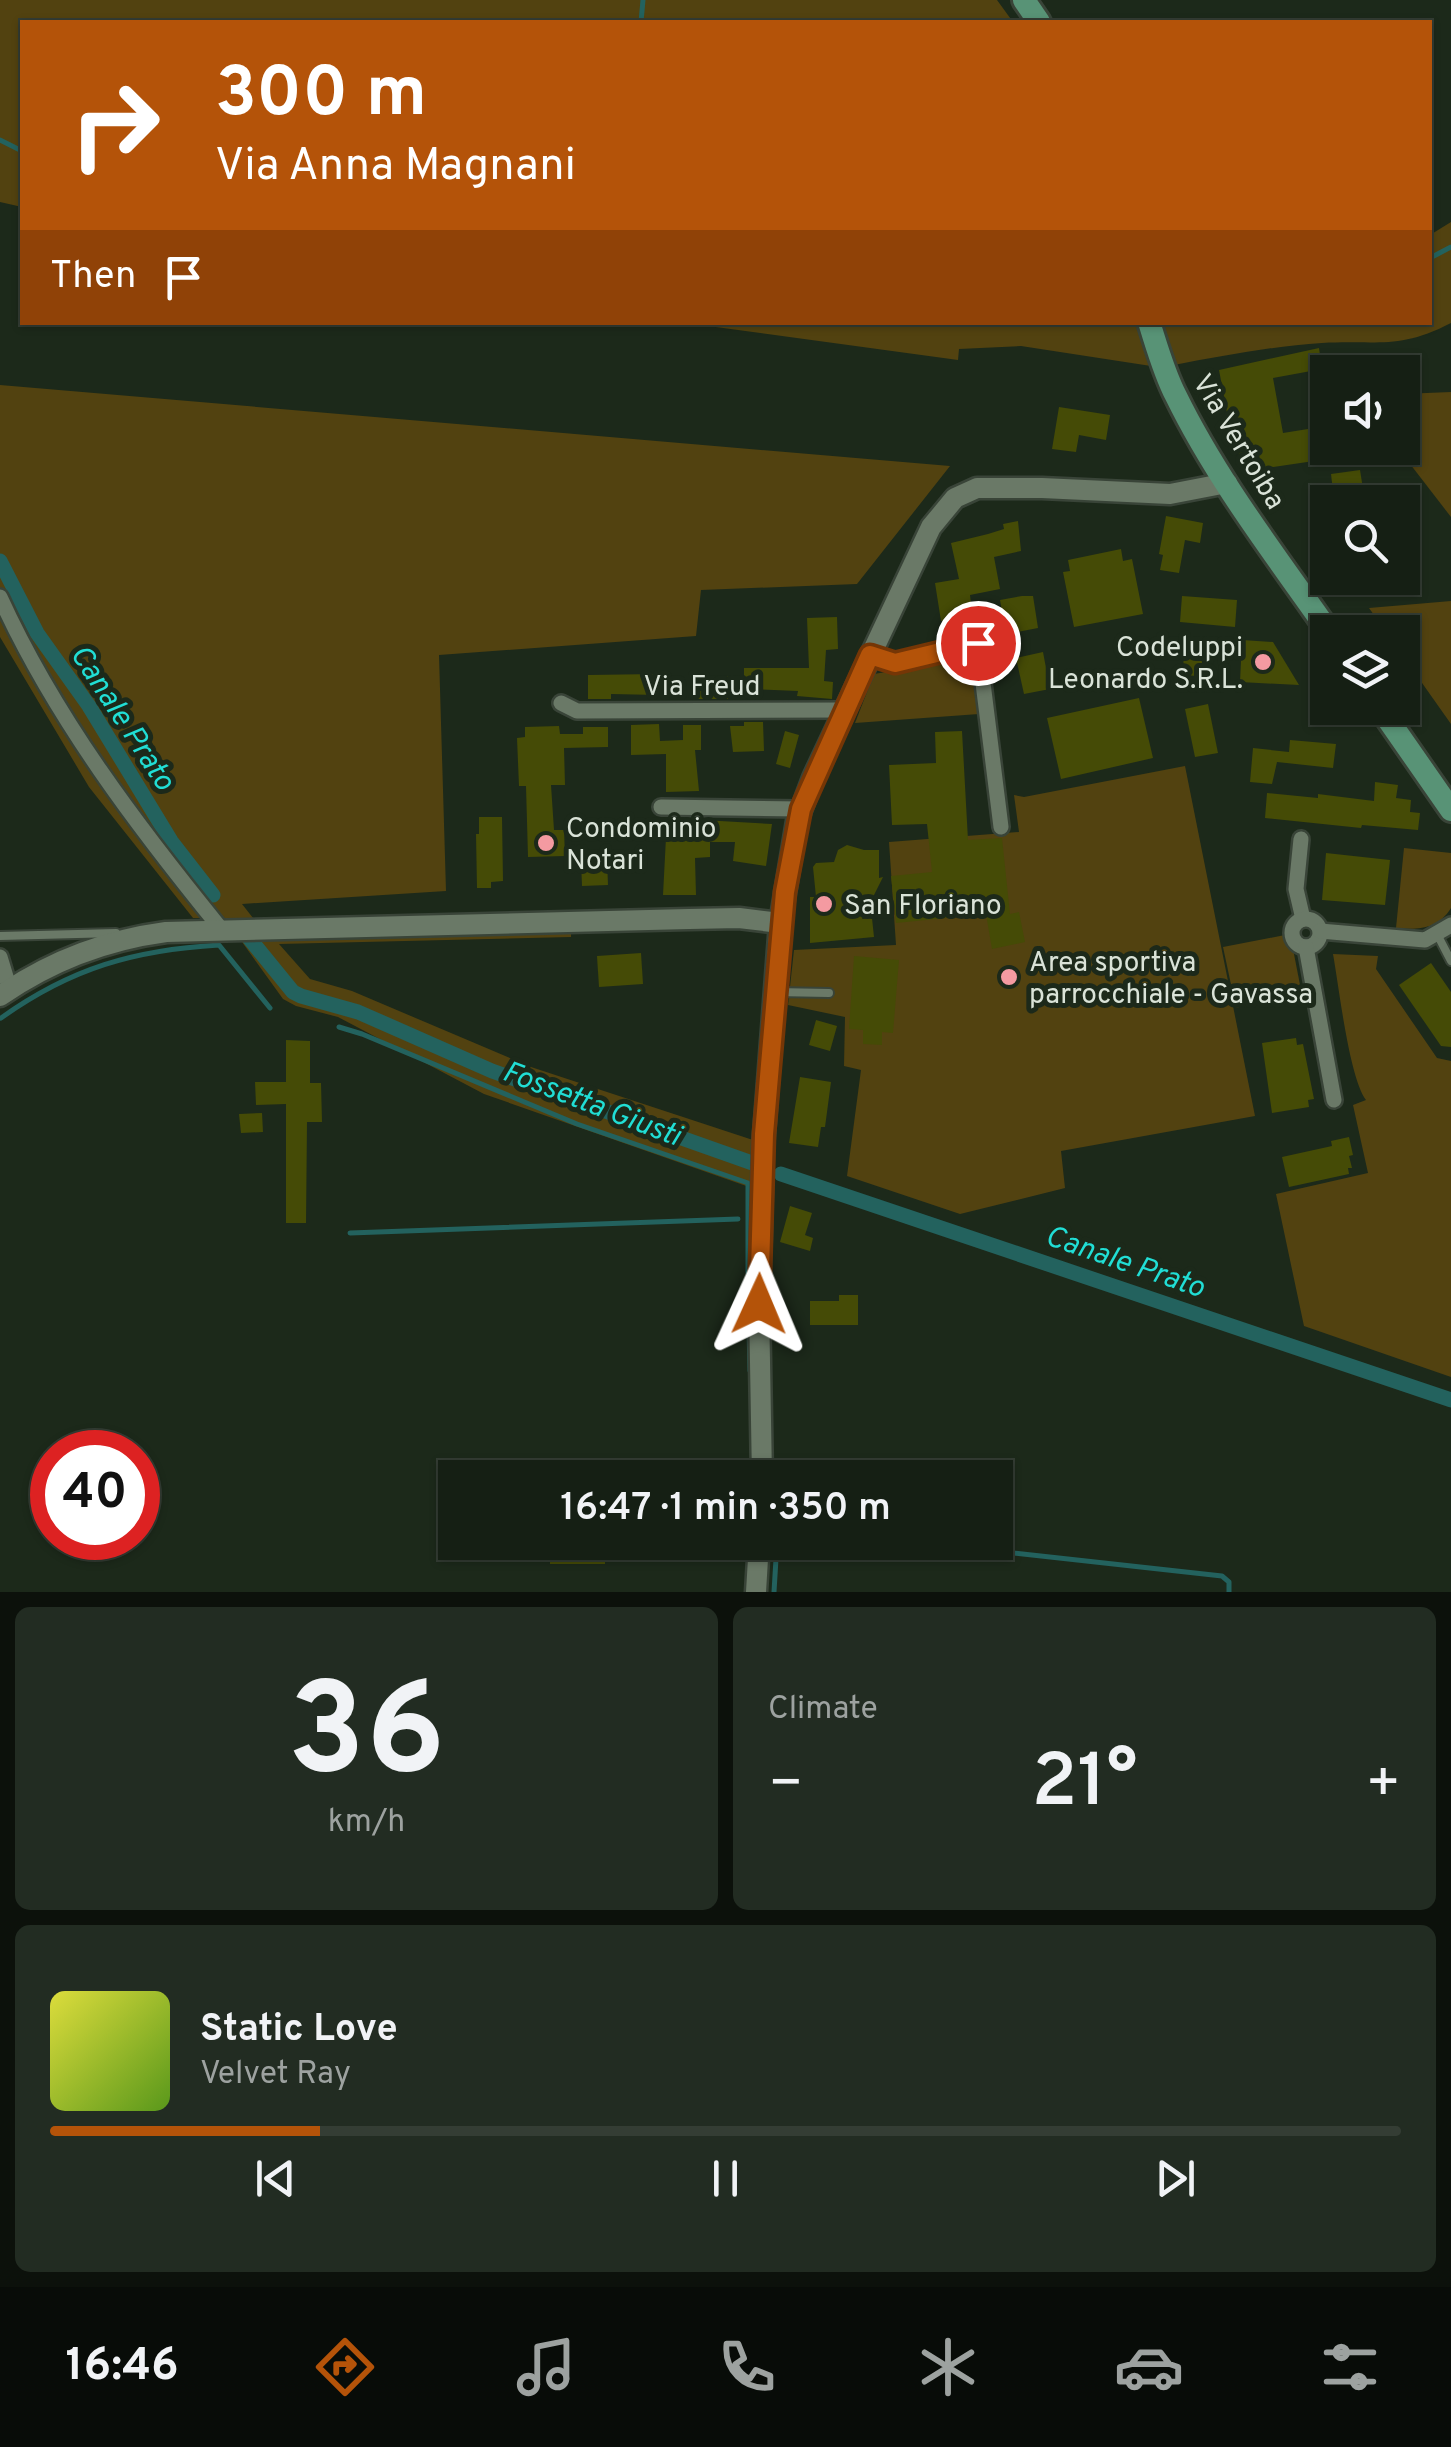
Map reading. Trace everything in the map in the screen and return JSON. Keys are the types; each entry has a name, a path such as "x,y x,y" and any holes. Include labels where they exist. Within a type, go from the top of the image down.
{"main road":[{"name":"Via Vertoiba","path":"1150,325 1165,371 1189,422 1316,615"},
{"path":"1392,725 1451,810"}],"street":[{"path":"762,1460 760,1225 780,923 801,809 931,527 942,510 964,492 1007,487 1170,494 1227,484"},
{"path":"0,598 55,698 120,800 222,929"},
{"path":"870,655 895,663 978,643 1001,827"},
{"name":"Via Freud","path":"562,702 577,711 845,710"},
{"path":"661,807 801,809"},
{"path":"1300,839 1296,889 1303,919"},
{"path":"0,956 5,993 76,955 122,939 166,932 739,918 780,923"},
{"path":"1320,931 1314,944 1306,947 1292,937 1295,924 1303,919 1312,920 1320,931 1416,940 1444,929"},
{"path":"1306,947 1334,1100"},
{"path":"756,1592 758,1560"}],"lane":[{"path":"1444,929 1451,960"},
{"path":"0,936 166,932"},
{"path":"775,992 829,993"}],"shaded area":[{"path":"0,0 997,0 1012,20 20,20 20,207 0,202"},
{"path":"1451,222 1451,323 1402,340 1285,346 1174,365 1160,325 1432,325 1432,234"},
{"path":"701,325 1138,325 1151,366 1021,346 959,349 958,360"},
{"path":"0,385 950,466 857,584 701,590 696,636 439,655 446,891 242,904 261,928 221,929 212,918 193,918 89,787 0,637"},
{"path":"1451,392 1451,517 1411,465 1420,465 1420,393"},
{"path":"1451,601 1451,724 1420,680 1420,615 1374,615 1369,608"},
{"path":"969,658 979,714 855,723 874,674"},
{"name":"Area sportiva parrocchiale - Gavassa","path":"1185,766 1255,1116 1061,1151 1065,1188 960,1214 847,1176 861,1070 844,1066 845,1017 788,1005 794,950 896,945 889,842 1019,832 1014,795 1024,797"},
{"path":"1404,848 1451,853 1451,908 1427,927 1396,928"},
{"path":"571,928 571,937 279,944 310,979 352,991 531,1067 756,1141 752,1188 484,1094 338,1017 296,1006 283,999 242,942 244,936"},
{"path":"1285,935 1293,949 1302,995 1236,1008 1223,947"},
{"path":"1333,954 1378,956 1376,969 1437,1058 1451,1061 1451,1377 1304,1326 1276,1194 1368,1173 1353,1105 1366,1100 1350,1052"}],"building":[{"path":"1319,348 1320,355 1310,355 1310,371 1273,378 1283,433 1308,429 1310,462 1245,471 1231,434 1219,370"},
{"path":"1059,407 1110,415 1106,440 1079,435 1076,452 1052,449"},
{"path":"1360,470 1362,485 1332,485 1331,474"},
{"path":"1166,516 1203,523 1200,543 1185,540 1179,573 1160,570"},
{"path":"1018,521 1021,551 994,557 1000,589 970,595 972,612 941,621 935,583 959,579 951,543 1004,529 1003,524"},
{"path":"1121,549 1123,561 1132,559 1143,614 1074,627 1063,572 1070,571 1068,560"},
{"path":"1033,596 1038,628 1006,634 1000,600"},
{"path":"1182,596 1237,600 1235,627 1180,622"},
{"path":"837,617 838,649 826,650 824,681 833,682 832,699 797,696 798,691 728,688 728,699 698,699 697,681 707,681 707,677 744,676 744,668 809,668 807,618"},
{"name":"Codeluppi Leonardo S.R.L.","path":"1242,640 1273,642 1299,685 1240,682"},
{"path":"1184,648 1213,650 1211,677 1183,675"},
{"path":"1043,652 1050,689 1024,694 1016,658"},
{"path":"658,674 658,695 611,694 611,699 588,699 588,675"},
{"path":"1139,698 1153,758 1061,779 1047,718"},
{"path":"1208,704 1218,753 1195,757 1185,709"},
{"path":"744,722 763,722 764,751 733,752 730,726 744,726"},
{"path":"659,724 660,741 683,740 683,725 701,725 701,750 695,750 699,791 666,792 666,754 631,755 631,725"},
{"path":"559,726 560,734 583,734 583,727 608,727 608,747 564,748 565,785 551,785 554,830 564,830 565,856 528,857 526,786 519,786 517,738 525,737 525,727"},
{"path":"785,731 799,735 790,768 776,764"},
{"path":"962,731 968,840 1002,838 1010,914 1019,912 1025,942 992,949 986,914 896,923 891,876 932,872 927,824 892,825 889,765 936,763 935,732"},
{"path":"1290,740 1336,744 1333,768 1277,762 1272,784 1250,782 1253,748 1289,752"},
{"path":"1375,782 1398,785 1396,798 1411,800 1410,812 1420,813 1418,830 1265,818 1267,793 1374,801"},
{"path":"479,817 502,817 503,881 491,882 491,888 477,888"},
{"path":"667,818 772,824 766,866 733,861 735,842 710,842 710,857 695,858 696,895 663,895"},
{"path":"847,845 879,850 879,878 883,877 862,919 872,918 874,937 810,943 810,897 816,897 813,867 816,863 834,862 838,850"},
{"path":"1326,853 1390,860 1385,905 1322,900"},
{"path":"607,859 608,885 582,886 581,860"},
{"path":"641,953 643,984 599,987 597,956"},
{"path":"854,956 899,960 893,1033 882,1032 882,1045 863,1044 863,1030 849,1029"},
{"path":"1431,963 1451,992 1451,1047 1441,1046 1399,985"},
{"path":"816,1020 837,1026 830,1051 809,1045"},
{"path":"1296,1038 1297,1045 1303,1044 1314,1099 1308,1100 1309,1107 1272,1113 1262,1043"},
{"path":"286,1040 310,1041 310,1083 321,1083 322,1122 307,1122 306,1223 286,1223 286,1104 256,1105 255,1082 286,1082"},
{"path":"800,1077 831,1082 818,1147 789,1143"},
{"path":"262,1113 263,1132 241,1133 239,1114"},
{"path":"1349,1137 1353,1155 1349,1156 1349,1174 1289,1187 1282,1157 1332,1146 1331,1141"},
{"path":"790,1206 812,1213 805,1235 813,1238 810,1251 780,1242"},
{"path":"839,1295 858,1295 858,1325 810,1325 810,1301 839,1301"},
{"path":"550,1560 605,1560 605,1564 550,1564"}],"waterway":[{"path":"641,20 643,0"},
{"path":"0,140 20,150"},
{"path":"1432,257 1451,247"},
{"name":"Canale Prato","path":"0,561 37,633 89,706 171,841 213,895"},
{"name":"Canale Prato","path":"249,938 293,992 301,996 358,1012 492,1071 755,1164"},
{"name":"Fossetta Giusti","path":"1,1018 53,986 104,965 159,951 219,945 270,1008"},
{"name":"Fossetta Giusti","path":"339,1027 577,1124 748,1183 748,1272"},
{"name":"Canale Prato","path":"781,1174 1451,1400"},
{"path":"350,1233 738,1219"},
{"name":"Fossetta Giusti","path":"748,1285 750,1371"},
{"name":"Fossetta Giusti","path":"1013,1553 1222,1576 1229,1582 1229,1592"},
{"path":"774,1592 776,1560"}],"place":[{"name":"Codeluppi Leonardo S.R.L.","path":"1263,662"},
{"name":"Condominio Notari","path":"546,843"},
{"name":"San Floriano","path":"824,904"},
{"name":"Area sportiva parrocchiale - Gavassa","path":"1009,977"}],"route":[{"path":"759,1304 763,1147 780,923 797,821 870,655 895,663 978,643"}]}
